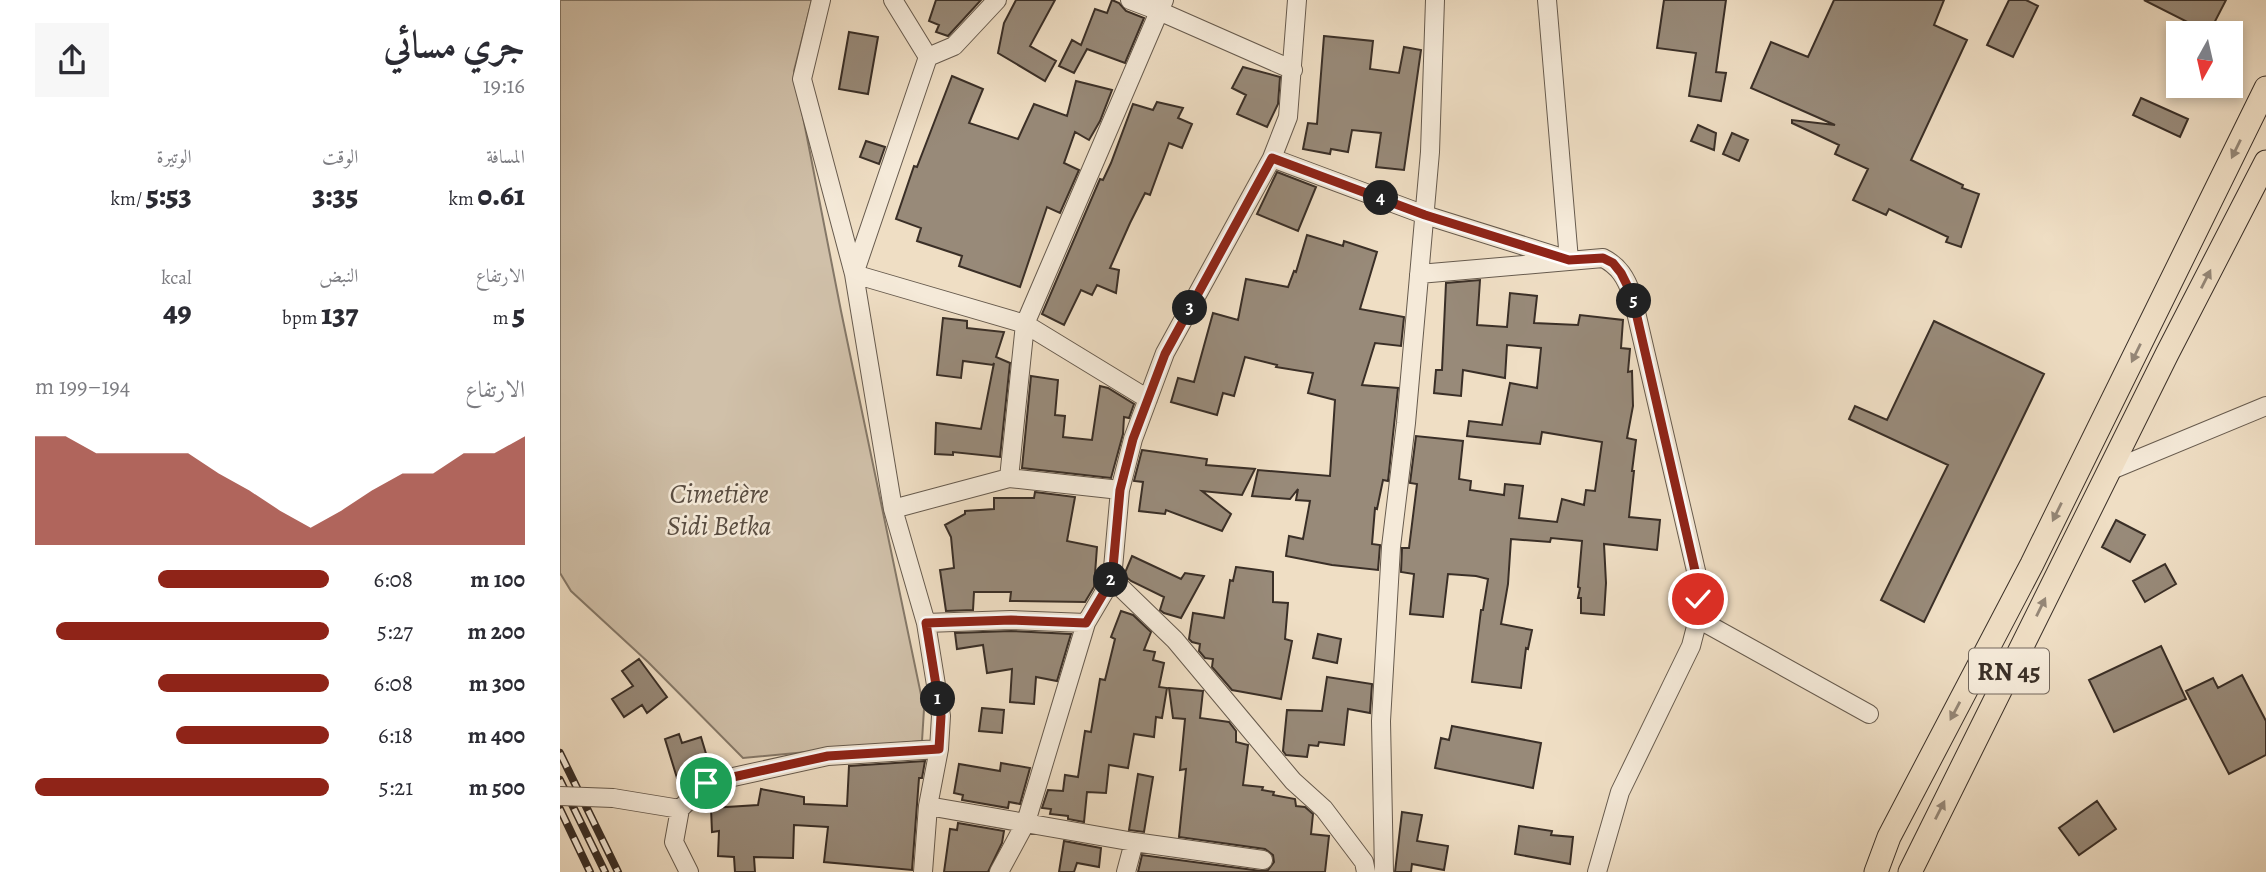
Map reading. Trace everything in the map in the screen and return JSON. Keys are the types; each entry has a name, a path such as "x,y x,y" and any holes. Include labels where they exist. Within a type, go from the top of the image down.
{"main road":[{"name":"RN 45","path":"1875,872 1889,837 2032,564 2266,88"},
{"name":"RN 45","path":"1910,872 2266,162"},
{"path":"2083,461 2109,471"}],"street":[{"path":"821,0 802,79 854,274 893,509 926,623 941,716 939,749 928,806 923,872"},
{"path":"893,0 928,57"},
{"path":"854,274 928,57 954,46 997,0"},
{"path":"1130,0 1161,5 1293,70"},
{"path":"999,872 1026,822 1086,623 1112,579 1120,490 1133,439 1165,354 1272,158 1288,117 1297,0"},
{"path":"1384,872 1381,721 1391,547 1406,423 1425,215 1435,0"},
{"path":"1547,0 1569,260"},
{"path":"1009,478 1025,324 1161,5"},
{"path":"1272,158 1425,215 1569,260"},
{"path":"1419,274 1603,258 1613,263 1621,273 1632,295 1696,575 1698,619 1691,646 1677,678 1620,792 1597,872"},
{"path":"854,274 1025,324 1148,399"},
{"path":"2109,471 2266,406"},
{"path":"893,509 1009,478 1120,490"},
{"path":"1112,579 1175,640 1293,781 1324,809 1364,862 1366,872"},
{"path":"1698,619 1869,714"},
{"path":"926,623 1011,620 1086,623"},
{"path":"689,872 674,842 680,809 706,783 828,756 939,749"},
{"path":"560,796 613,798 680,809"},
{"path":"928,806 1134,842 1263,860"},
{"path":"1126,872 1134,842"}],"green space":[{"name":"Cimetière Sidi Betka","path":"560,0 812,0 794,71 924,709 922,741 743,758 648,662 571,591 560,573"}],"building":[{"path":"936,0 981,0 948,36 936,32 939,25 929,21"},
{"path":"1016,0 1055,0 1030,46 1056,61 1045,81 998,53 1004,23"},
{"path":"1112,0 1126,11 1144,18 1125,63 1087,49 1074,73 1059,66 1072,40 1081,45 1095,9 1107,13"},
{"path":"1664,0 1726,0 1716,72 1726,73 1721,101 1689,96 1696,53 1657,48"},
{"path":"1834,0 1944,0 1934,25 1967,40 1911,160 1963,185 1962,188 1979,194 1961,247 1946,242 1948,237 1889,209 1886,215 1853,200 1868,169 1835,154 1839,145 1792,123 1792,120 1835,125 1751,88 1771,42 1808,57"},
{"path":"2009,0 2026,0 2038,6 2013,57 1987,45"},
{"path":"2144,0 2226,0 2215,21 2185,21"},
{"path":"849,32 878,37 868,94 839,89"},
{"path":"1324,36 1373,41 1370,69 1399,73 1404,47 1421,50 1404,170 1376,167 1381,133 1352,130 1348,152 1331,149 1330,154 1303,149 1308,123 1317,124"},
{"path":"1243,67 1280,77 1278,104 1267,127 1237,114 1246,95 1232,88"},
{"path":"952,76 983,89 969,123 1018,139 1034,104 1067,116 1076,81 1112,90 1089,140 1075,132 1064,163 1079,170 1060,213 1047,207 1020,287 959,266 962,256 917,241 921,228 896,219 914,166 917,167"},
{"path":"2141,98 2188,119 2180,137 2133,115"},
{"path":"1157,102 1183,108 1178,118 1192,124 1182,148 1169,143 1150,195 1145,193 1130,223 1110,268 1119,270 1116,293 1097,285 1092,295 1081,290 1064,325 1042,314 1100,179 1103,180 1111,163 1133,104 1153,110"},
{"path":"1698,125 1716,133 1714,150 1691,141"},
{"path":"1732,133 1748,140 1739,161 1723,154"},
{"path":"866,141 885,147 879,164 860,157"},
{"path":"1277,172 1316,187 1298,231 1257,214"},
{"path":"1307,235 1343,246 1344,241 1377,252 1360,309 1404,317 1401,346 1375,343 1362,385 1398,388 1388,481 1383,480 1377,509 1375,508 1372,544 1380,545 1378,570 1286,556 1289,536 1303,539 1310,501 1296,500 1298,489 1290,499 1252,496 1258,470 1330,476 1335,400 1308,393 1313,373 1276,367 1277,365 1245,357 1234,396 1223,393 1217,415 1171,402 1178,378 1194,382 1213,313 1238,320 1246,279 1288,287 1294,271 1296,272"},
{"path":"1480,280 1477,325 1507,327 1510,293 1537,296 1534,323 1578,325 1580,315 1623,320 1621,348 1630,349 1628,372 1632,371 1633,406 1627,438 1636,440 1629,517 1660,520 1657,550 1604,544 1604,615 1581,613 1578,587 1582,541 1551,538 1550,542 1511,539 1508,584 1501,624 1532,630 1528,649 1526,648 1521,688 1472,682 1481,610 1488,579 1448,574 1443,617 1410,614 1414,574 1401,572 1402,548 1409,548 1417,484 1410,483 1416,436 1463,441 1459,479 1471,481 1470,490 1504,495 1505,484 1523,486 1519,518 1557,522 1562,499 1584,505 1586,490 1595,491 1602,442 1542,432 1540,444 1467,436 1469,421 1502,425 1510,383 1537,388 1541,348 1507,345 1505,378 1463,370 1461,396 1434,393 1436,370 1442,370 1446,283"},
{"path":"943,318 967,321 967,328 1004,332 996,357 1010,363 1000,457 953,452 953,455 935,454 936,423 981,429 994,363 963,361 961,378 937,375"},
{"path":"1934,321 2044,374 1924,622 1881,600 1948,465 1849,419 1855,406 1887,420"},
{"path":"1031,376 1058,380 1055,415 1065,416 1063,437 1092,440 1100,386 1134,404 1129,418 1124,417 1123,434 1111,478 1022,468"},
{"path":"1142,450 1207,459 1206,465 1255,469 1242,495 1202,491 1231,514 1222,531 1166,510 1165,514 1139,511 1143,482 1134,481"},
{"path":"1035,492 1075,497 1067,541 1097,547 1094,587 1085,602 1010,601 1011,592 974,592 973,610 946,611 940,570 954,568 951,537 945,525 965,514 965,511 994,509 994,498 1034,498"},
{"path":"2116,520 2145,535 2130,562 2102,547"},
{"path":"1132,556 1181,579 1185,573 1204,576 1181,618 1160,610 1164,597 1124,575"},
{"path":"2165,564 2176,584 2145,602 2133,581"},
{"path":"1236,567 1273,572 1273,602 1288,603 1285,639 1292,641 1281,699 1232,690 1212,667 1213,659 1205,658 1199,651 1200,644 1189,639 1193,613 1224,618 1230,580 1233,581"},
{"path":"1121,611 1133,615 1151,632 1144,650 1155,652 1153,660 1164,663 1159,687 1167,688 1162,718 1156,717 1154,737 1134,734 1128,768 1109,765 1106,793 1087,792 1084,822 1068,819 1068,816 1050,814 1051,809 1042,808 1048,790 1063,791 1065,775 1078,777 1085,731 1091,732 1100,679 1105,680 1115,639 1111,637"},
{"path":"1011,631 1071,634 1057,681 1036,677 1034,704 1010,702 1012,669 987,673 983,645 957,649 955,633"},
{"path":"1318,634 1341,639 1337,663 1313,658"},
{"path":"2161,646 2186,699 2114,732 2089,680"},
{"path":"639,659 667,697 647,713 642,705 624,717 612,699 633,686 622,671"},
{"path":"2242,675 2266,721 2266,755 2229,774 2186,691 2213,678 2218,688"},
{"path":"1327,677 1372,684 1370,713 1348,709 1344,745 1319,742 1318,746 1309,745 1307,757 1286,755 1283,751 1287,710 1322,711"},
{"path":"1169,688 1203,691 1200,718 1229,722 1236,731 1236,742 1248,745 1243,785 1263,787 1262,790 1274,792 1273,795 1295,799 1296,806 1305,807 1313,814 1311,834 1329,836 1325,872 1138,872 1142,855 1261,871 1268,870 1274,862 1273,855 1265,849 1179,837 1186,769 1180,770 1185,719 1173,718"},
{"path":"982,708 1004,710 1002,733 979,731"},
{"path":"1452,726 1541,743 1533,788 1435,768 1441,738 1449,740"},
{"path":"679,734 682,743 701,737 710,767 677,778 665,739"},
{"path":"925,761 922,778 919,778 912,870 824,862 828,827 794,825 793,858 754,857 755,872 735,872 734,857 718,856 719,831 712,832 711,808 758,805 761,789 804,797 804,804 847,806 849,766"},
{"path":"1001,763 1030,768 1020,804 1009,802 1008,808 962,800 963,795 954,793 959,764 1000,771"},
{"path":"1138,774 1153,777 1144,832 1129,830"},
{"path":"2097,801 2116,829 2079,855 2059,828"},
{"path":"1402,812 1422,815 1417,841 1448,846 1444,870 1412,864 1411,872 1395,872"},
{"path":"958,823 1004,831 1002,843 988,872 944,872 950,829 957,830"},
{"path":"1519,826 1552,831 1551,835 1573,837 1570,864 1515,854"},
{"path":"1064,841 1101,848 1099,867 1077,863 1074,872 1059,872"}],"railway":[{"path":"560,753 618,872"},
{"path":"560,780 605,872"},
{"path":"560,809 590,872"}],"route":[{"path":"706,783 828,756 939,749 941,716 926,623 1011,620 1086,623 1112,579 1120,490 1133,439 1165,354 1272,158 1425,215 1569,260 1603,258 1613,263 1628,284 1632,295 1696,575 1698,599"}]}
